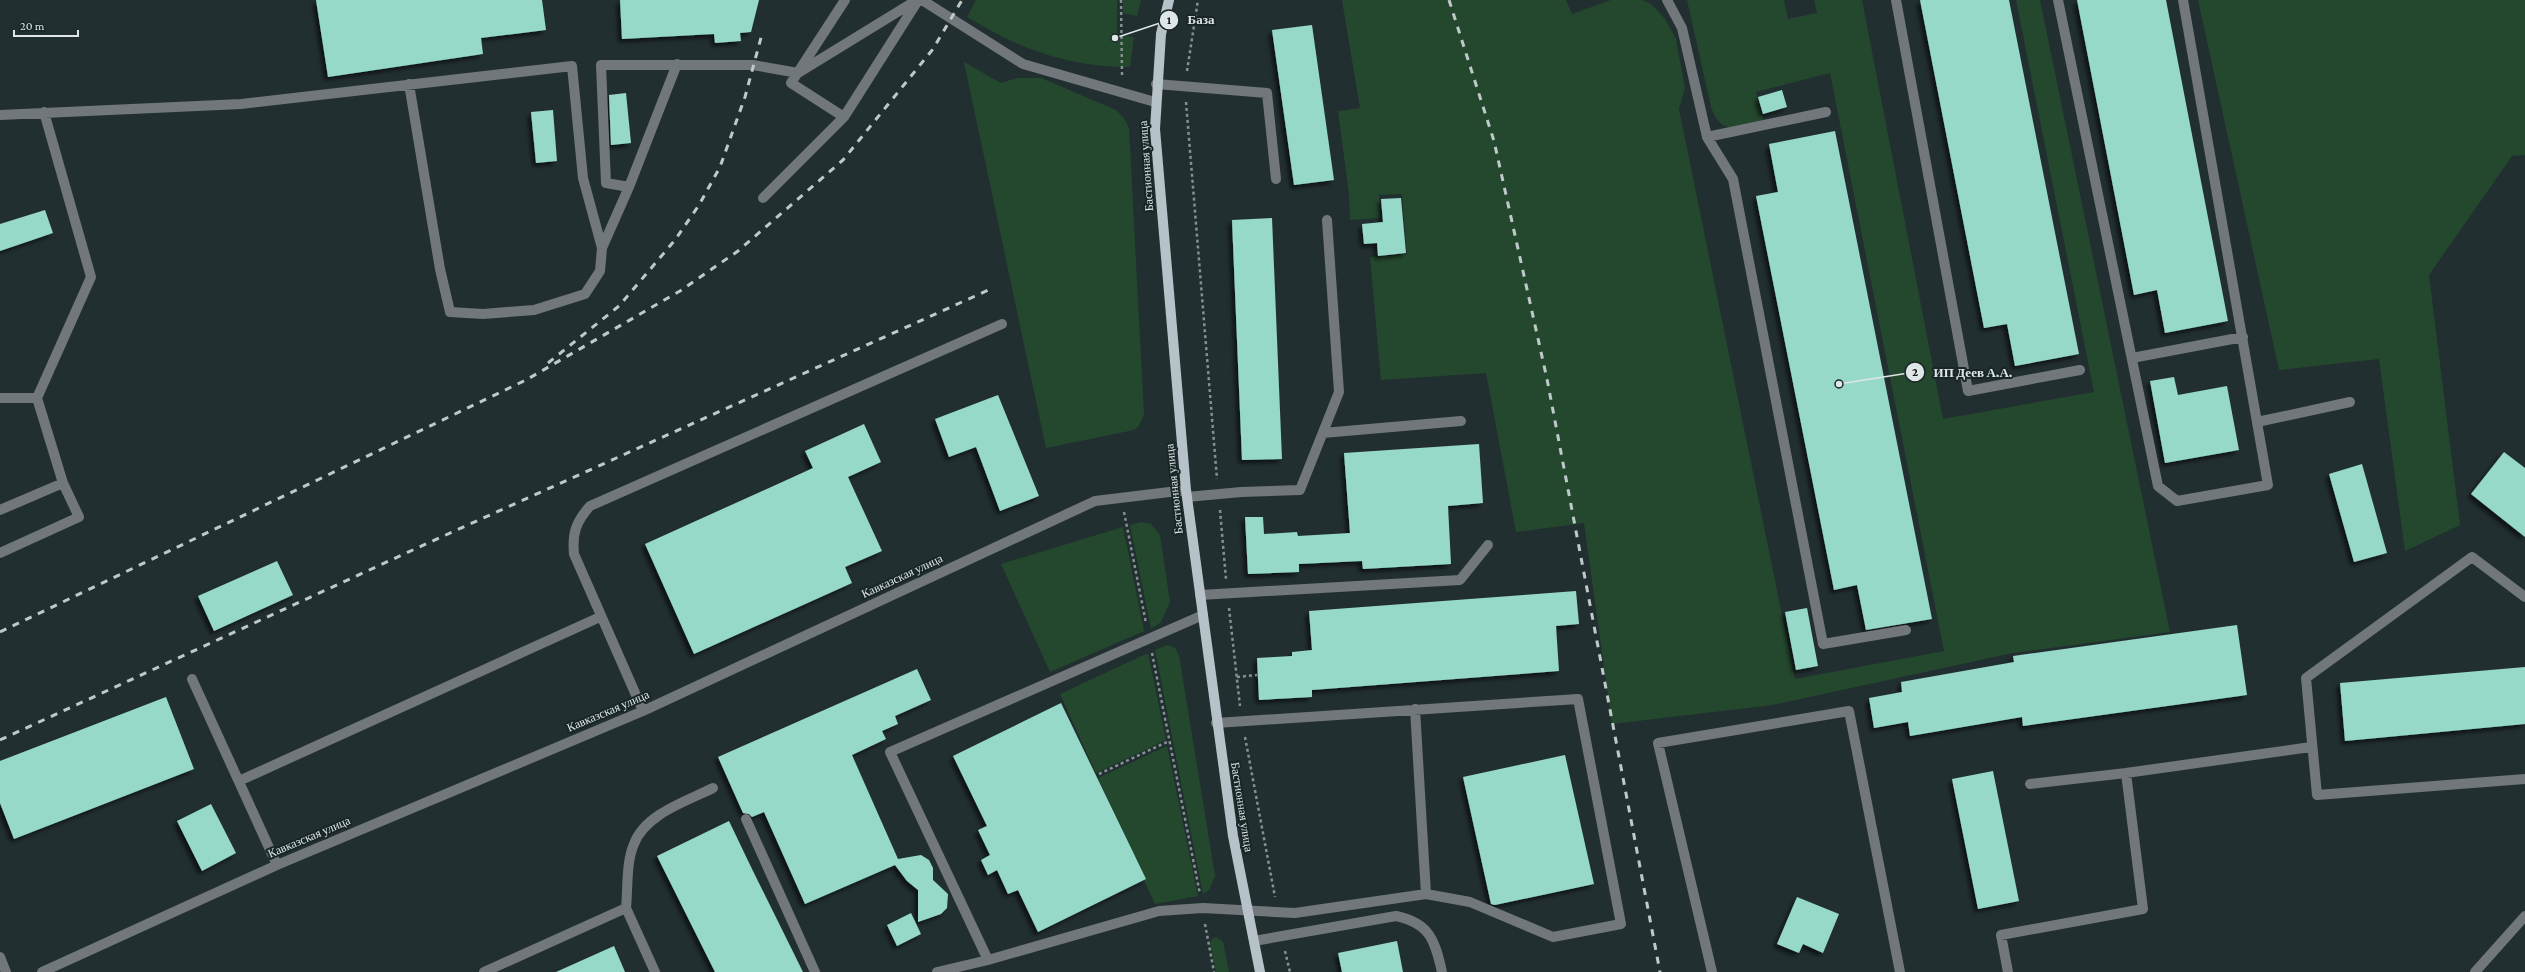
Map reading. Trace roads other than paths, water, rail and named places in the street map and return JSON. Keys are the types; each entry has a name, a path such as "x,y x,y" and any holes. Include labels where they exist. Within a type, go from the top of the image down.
{"main road":[{"name":"Бастионная улица","path":"1169,0 1161,34 1156,84 1155,129 1186,493 1216,723 1233,836 1260,972"}],"street":[{"path":"844,117 791,83 845,0"},
{"path":"629,187 606,183 601,65 753,65 798,73 918,0"},
{"path":"763,198 844,117 918,0"},
{"path":"922,0 1023,64 1155,102"},
{"path":"1667,0 1682,28 1707,137 1733,179 1823,644 1906,630"},
{"path":"1896,0 1968,391 2080,370"},
{"path":"2058,0 2158,486 2177,501 2268,486 2183,0"},
{"path":"409,84 450,312 483,314 534,310 586,294 600,271 602,248 629,187 677,64"},
{"path":"0,115 241,104 572,66 583,178 602,248"},
{"path":"1156,84 1267,93 1276,180"},
{"path":"0,553 79,517 63,483 37,398 91,277 44,112"},
{"path":"1707,137 1826,112"},
{"path":"1327,220 1339,392 1323,433 1462,421"},
{"path":"643,711 600,617 574,554 572,536 576,525 590,506 1002,324"},
{"path":"2132,358 2243,337"},
{"path":"0,398 37,398"},
{"path":"2258,422 2350,402"},
{"name":"Кавказская улица","path":"42,972 277,865 643,711 1095,501 1186,493 1300,490 1323,433"},
{"path":"0,510 63,483"},
{"path":"1200,595 1460,580 1488,545"},
{"path":"2525,597 2472,557 2306,678 2310,747 2316,795 2525,779"},
{"path":"988,960 890,752 1203,615"},
{"path":"238,781 600,617"},
{"path":"192,679 277,865"},
{"path":"936,972 988,960 1159,911 1202,908 1295,913 1426,894 1470,902 1553,937 1621,924 1578,699 1216,723"},
{"path":"1415,709 1426,894"},
{"path":"1712,972 1658,743 1849,710 1900,972"},
{"path":"2030,784 2126,773 2310,747"},
{"path":"2008,972 2001,935 2143,909 2126,773"},
{"path":"656,972 626,908 634,843 641,832 663,814 713,788"},
{"path":"746,819 815,972"},
{"path":"484,972 626,908"},
{"path":"1254,941 1396,916 1409,919 1426,931 1437,949 1442,972"},
{"path":"2475,972 2525,916"},
{"path":"0,957 6,972"}],"railway":[{"path":"0,632 526,380 680,291 738,251 843,160 933,49 962,0"},
{"path":"1449,0 1494,141 1547,379 1660,972"},
{"path":"548,363 619,306 675,240 699,205 720,167 745,97 762,34"},
{"path":"0,740 428,543 993,288"}],"place":[{"name":"База","path":"1115,38"},
{"name":"ИП Деев А.А.","path":"1839,384"}]}
